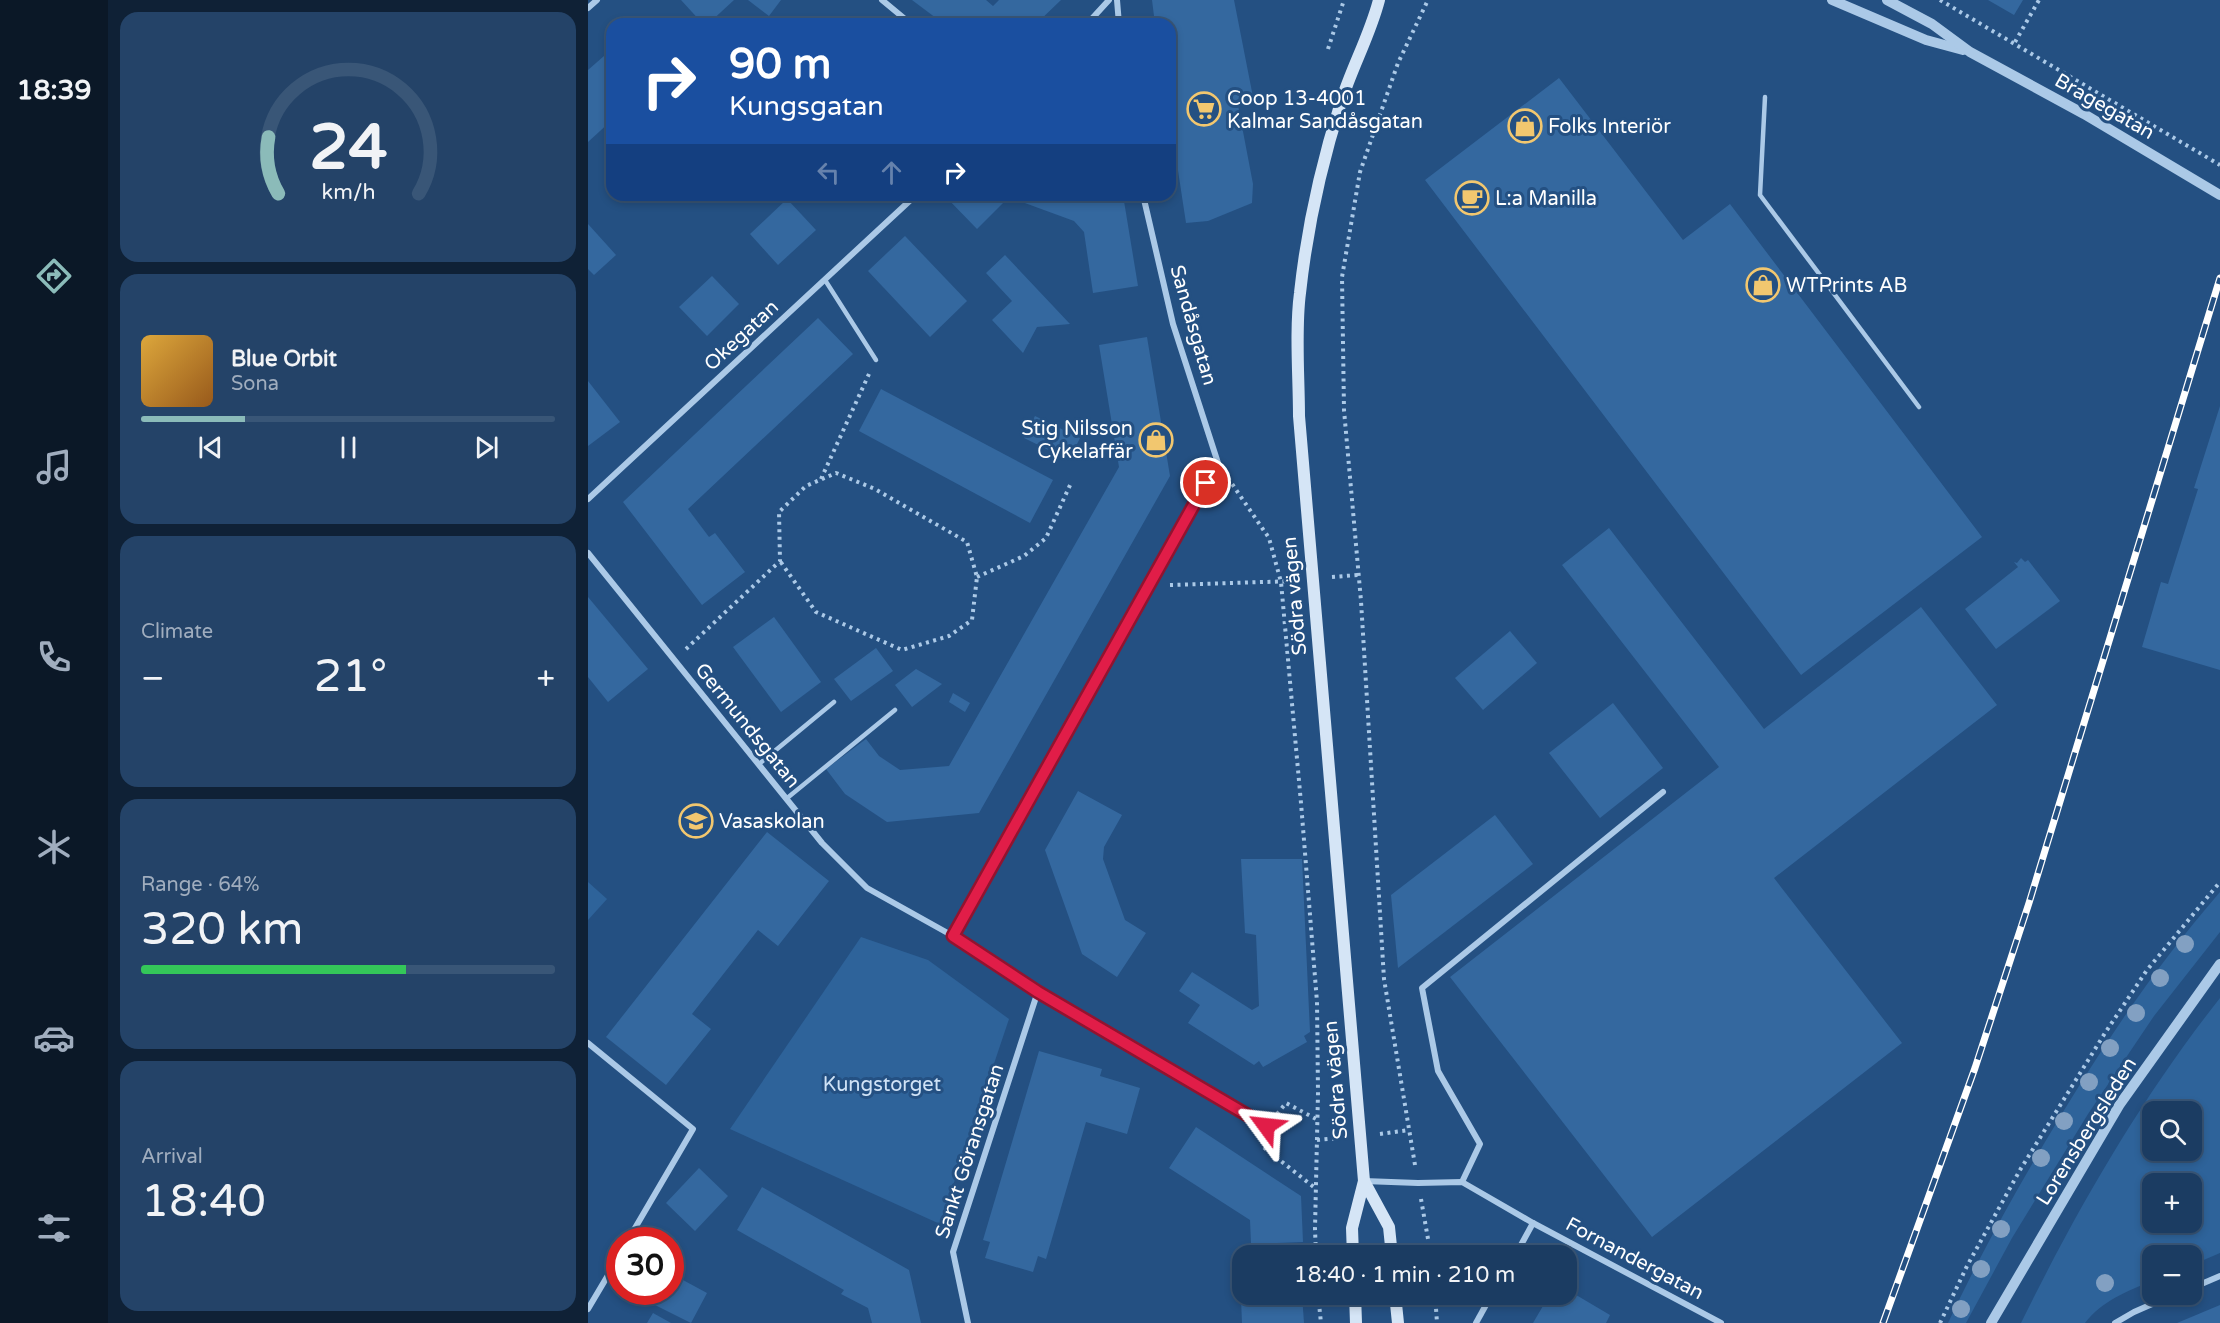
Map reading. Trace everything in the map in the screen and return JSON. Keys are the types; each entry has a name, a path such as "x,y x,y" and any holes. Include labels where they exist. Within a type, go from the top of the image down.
{"main road":[{"name":"Södra vägen","path":"1353,1245 1352,1228 1364,1181 1299,416 1299,296 1311,210 1327,150 1341,100 1379,0"},
{"name":"Södra vägen","path":"1374,18 1387,0"},
{"name":"Södra vägen","path":"1364,1181 1389,1227 1391,1245"},
{"path":"1355,1305 1356,1323"},
{"path":"1396,1305 1398,1323"}],"street":[{"path":"588,8 597,0"},
{"path":"882,0 904,18"},
{"path":"1092,18 1108,0"},
{"path":"1117,0 1118,18"},
{"name":"Bragegatan","path":"1832,0 1926,40 1970,52"},
{"name":"Bragegatan","path":"1887,0 1932,24 1970,52 2084,114 2220,195"},
{"name":"Okegatan","path":"588,499 910,201"},
{"name":"Sandåsgatan","path":"1144,201 1173,324 1218,463"},
{"path":"953,936 1218,463"},
{"name":"Germundsgatan","path":"588,553 822,843 867,888 953,936 1038,992 1266,1126"},
{"path":"1364,1181 1462,1182 1480,1144 1438,1071 1422,988 1663,792"},
{"name":"Lorensbergsleden","path":"1991,1323 2120,1104 2220,964"},
{"name":"Sankt Göransgatan","path":"968,1323 953,1252 1038,992"},
{"path":"588,1043 693,1129 636,1227"},
{"name":"Fornandergatan","path":"1462,1182 1533,1223 1721,1323"},
{"path":"1521,1245 1533,1223"},
{"path":"2202,1284 2220,1276"},
{"path":"588,1309 606,1279"},
{"path":"1476,1323 1486,1305"},
{"path":"2115,1323 2150,1305"}],"lane":[{"path":"1765,97 1760,195 1919,407"},
{"path":"825,280 876,360"},
{"path":"759,764 834,702"},
{"path":"786,798 895,710"}],"path":[{"path":"1328,49 1344,0"},
{"path":"1428,0 1398,63 1360,172 1342,277 1344,410 1358,575 1384,979 1430,1245"},
{"path":"1940,0 2220,165"},
{"path":"2014,42 2039,0"},
{"path":"820,480 876,360"},
{"path":"1218,463 1269,538 1281,582 1317,1002 1316,1245"},
{"path":"836,473 875,489 967,542 977,577 972,620 949,636 902,650 816,612 780,561 779,512 806,486 836,473"},
{"path":"977,577 1024,556 1046,538 1071,483"},
{"path":"674,660 780,561"},
{"path":"1149,586 1281,582 1358,575"},
{"path":"1940,1323 1967,1266 2015,1179 2105,1033 2147,970 2220,882"},
{"path":"1315,1188 1262,1146 1266,1126 1287,1103 1317,1120"},
{"path":"1319,1305 1320,1323"},
{"path":"1435,1305 1437,1323"}],"green space":[{"path":"588,882 607,899 588,920"},
{"path":"2220,892 2220,932 2154,1016 2088,1114 2012,1238 1966,1323 1948,1323 2007,1209 2085,1077 2149,982"},
{"name":"Kungstorget","path":"861,937 928,960 1009,1019 940,1224 730,1129"},
{"path":"2220,998 2220,1253 2202,1261 2202,1245 2142,1245 2142,1285 2107,1303 2085,1323 2021,1323 2088,1196 2142,1107 2142,1161 2202,1161 2202,1101 2146,1101"}],"building":[{"path":"681,0 734,0 714,18 698,18"},
{"path":"748,0 781,0 769,16"},
{"path":"912,0 986,0 993,6 999,0 1061,0 1042,18 936,18"},
{"name":"Coop 13-4001 Kalmar Sandåsgatan","path":"1152,0 1234,0 1253,97 1237,100 1253,184 1252,203 1208,221 1186,223 1176,157 1176,18 1154,18"},
{"path":"1988,0 2023,0 2014,15"},
{"path":"606,54 606,126 588,142 588,70"},
{"path":"1559,78 1683,240 1730,204 1982,537 1801,675 1425,180"},
{"path":"785,201 789,201 816,230 778,265 750,234"},
{"path":"950,201 1007,201 1004,202 977,229"},
{"path":"1019,201 1124,201 1138,286 1093,293 1084,232 1074,221"},
{"path":"588,224 616,255 594,275 588,269"},
{"path":"905,236 967,301 930,337 868,271"},
{"path":"1005,255 1070,324 1037,327 1023,353 992,320 1012,301 986,273"},
{"path":"712,276 739,304 707,336 679,307"},
{"path":"818,318 853,354 688,509 709,537 715,533 745,572 702,605 623,502"},
{"path":"1147,337 1170,476 979,813 887,822 845,794 826,769 866,739 879,756 900,770 949,766 1119,467 1099,345"},
{"path":"588,381 620,422 588,446"},
{"path":"881,389 1053,480 1030,523 859,431"},
{"path":"2220,406 2220,670 2142,647 2161,582 2168,584 2198,489 2194,488"},
{"path":"1035,416 1080,438 1069,460 1024,438"},
{"path":"1609,528 1764,729 1921,607 1997,705 1774,878 1902,1043 1652,1237 1450,977 1719,767 1562,565"},
{"path":"2021,558 2025,562 2028,560 2060,601 1996,649 1965,609 2018,567 2014,562 2017,563"},
{"path":"588,597 648,669 608,702 588,677"},
{"path":"774,617 821,682 781,712 733,647"},
{"path":"1510,631 1537,663 1483,710 1455,678"},
{"path":"876,648 893,671 851,701 834,679"},
{"path":"916,669 942,684 912,707 895,685"},
{"path":"953,693 970,703 965,712 949,702"},
{"path":"1613,703 1663,768 1600,818 1549,753"},
{"path":"1078,791 1122,815 1104,847 1103,859 1125,920 1146,933 1117,977 1082,954 1045,850"},
{"path":"1495,815 1533,864 1398,968 1391,895"},
{"path":"767,832 829,881 778,946 758,930 692,1014 711,1029 666,1085 606,1037"},
{"path":"1241,859 1302,859 1310,1032 1304,1036 1307,1042 1263,1067 1259,1061 1254,1065 1188,1023 1200,1005 1179,991 1192,972 1252,1010 1259,1006 1256,935 1245,933"},
{"path":"1039,1051 1102,1069 1100,1076 1140,1088 1127,1134 1086,1122 1046,1259 1038,1256 1033,1272 985,1258 990,1242 983,1240"},
{"path":"1196,1127 1301,1196 1303,1242 1251,1244 1250,1220 1169,1168"},
{"path":"699,1168 728,1196 695,1231 666,1203"},
{"path":"762,1187 909,1270 921,1323 872,1323 868,1308 841,1294 844,1290 737,1230"},
{"path":"684,1281 707,1293 691,1323 655,1305 684,1305"},
{"path":"1577,1296 1610,1315 1606,1323 1533,1323 1544,1305 1577,1305"},
{"path":"1241,1305 1303,1305 1304,1323 1242,1323"},
{"path":"2220,1305 2220,1323 2177,1323"},
{"path":"653,1313 671,1323 647,1323"}],"railway":[{"path":"1883,1323 1975,1068 2029,903 2220,278"}],"place":[{"name":"Coop 13-4001 Kalmar Sandåsgatan","path":"1204,109"},
{"name":"Folks Interiör","path":"1525,126"},
{"name":"L:a Manilla","path":"1472,198"},
{"name":"WTPrints AB","path":"1763,285"},
{"name":"Stig Nilsson Cykelaffär","path":"1156,440"},
{"name":"Vasaskolan","path":"696,821"}],"route":[{"path":"1206,483 953,936 1038,992 1266,1126"}]}
